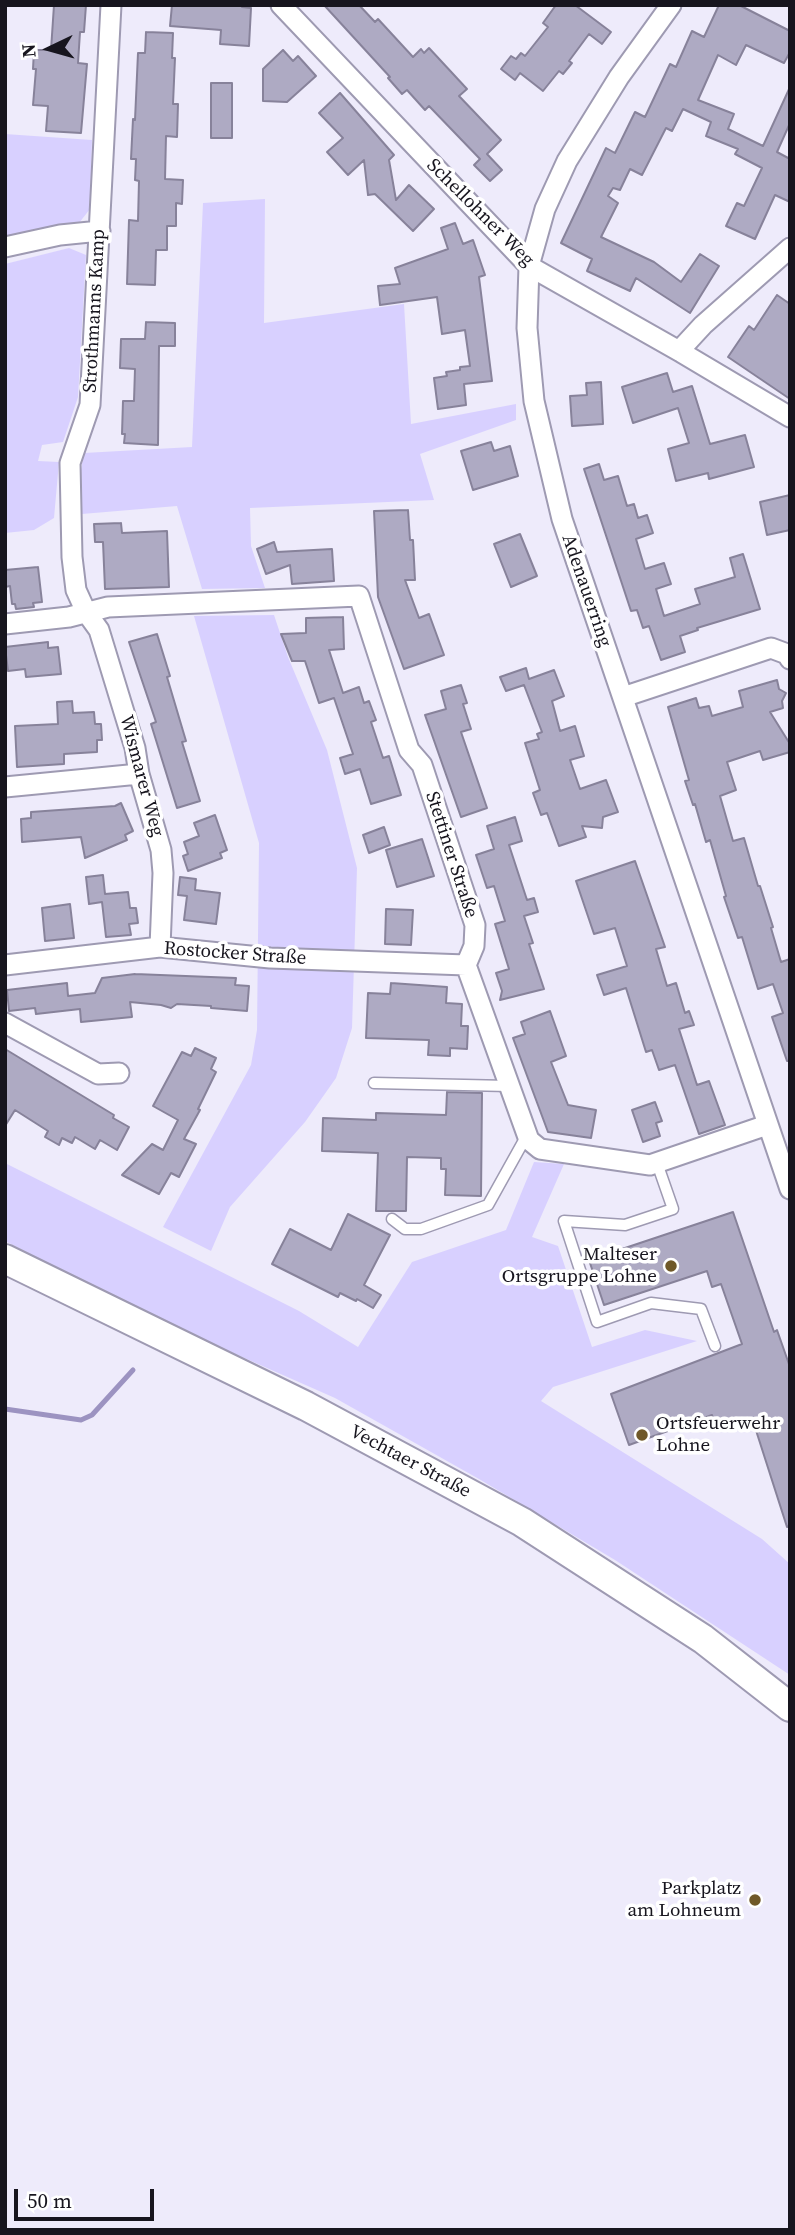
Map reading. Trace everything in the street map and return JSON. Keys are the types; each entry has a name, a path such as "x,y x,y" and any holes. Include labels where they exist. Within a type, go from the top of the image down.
{"main road":[{"name":"Vechtaer Straße","path":"5,1259 306,1406 522,1522 703,1639 790,1706"}],"street":[{"name":"Strothmanns Kamp","path":"86,612 76,590 72,557 70,463 90,405 111,5"},
{"name":"Schellohner Weg","path":"281,5 529,266 790,417"},
{"name":"Adenauerring","path":"671,5 619,77 567,161 545,209 529,266 527,328 534,401 562,519 790,1189"},
{"path":"5,247 60,235 100,231"},
{"path":"679,351 703,325 790,248"},
{"name":"Stettiner Straße","path":"86,612 108,607 359,596 409,750 422,765 475,925 474,946 466,965"},
{"path":"5,624 69,617 86,612"},
{"name":"Wismarer Weg","path":"86,612 99,630 135,748 139,774 160,850 163,873 160,947"},
{"path":"623,698 771,648 787,654 790,659"},
{"path":"5,787 139,774"},
{"name":"Rostocker Straße","path":"5,965 160,947 270,958 466,965"},
{"path":"466,965 529,1140 540,1149 650,1165 767,1125"},
{"path":"5,1023 98,1074 119,1073"}],"lane":[{"path":"374,1083 509,1086"},
{"path":"392,1219 405,1229 421,1230 488,1205 527,1135"},
{"path":"657,1163 673,1209 625,1226 564,1221 597,1322 651,1303 701,1309 715,1346"}],"shaded area":[{"path":"5,134 92,140 90,209 79,223 5,237"},
{"path":"265,199 264,323 404,304 411,424 516,404 516,420 420,454 434,500 250,508 251,546 265,588 202,589 177,506 82,514 79,480 84,453 192,447 203,203"},
{"path":"69,248 86,255 78,397 63,442 42,445 38,461 59,462 54,518 34,530 5,533 5,264"},
{"path":"274,615 288,657 327,750 357,868 352,1028 336,1078 305,1122 230,1207 211,1251 163,1227 251,1065 257,1030 259,843 194,616"},
{"path":"534,1162 564,1164 532,1237 558,1246 592,1347 645,1330 697,1341 553,1387 541,1401 762,1539 790,1564 790,1675 615,1560 335,1398 165,1323 5,1241 5,1163 299,1311 358,1347 412,1262 506,1230"}],"building":[{"path":"54,5 86,5 84,32 80,32 78,63 87,64 81,133 46,131 48,106 33,105 36,69 33,69 34,50 51,50"},
{"path":"172,5 242,5 251,8 249,46 220,44 221,30 170,26"},
{"path":"324,5 359,5 375,22 378,19 413,57 421,49 424,53 429,48 467,89 459,96 501,140 487,154 502,170 490,181 474,165 480,159 429,106 425,110 407,90 402,94 388,78 390,77"},
{"path":"556,5 575,5 611,32 602,44 589,34 569,61 572,63 563,74 559,71 543,91 520,73 515,80 501,69 511,56 516,59 521,53 525,56 548,27 543,23"},
{"path":"719,5 739,5 790,31 790,52 784,63 746,45 736,65 718,55 698,100 734,114 728,129 763,146 790,87 790,123 777,152 790,159 790,202 775,195 755,239 726,226 737,203 744,206 762,168 735,154 738,149 706,136 711,122 683,109 672,131 666,128 642,175 630,169 620,190 613,188 608,196 618,203 601,237 654,262 681,282 700,254 719,266 690,313 636,278 630,291 587,271 592,259 561,243 606,148 615,153 635,112 645,117 670,64 676,67 692,31 704,37"},
{"path":"146,32 173,33 173,104 178,104 177,137 166,136 165,179 183,180 182,204 176,203 176,226 167,226 167,250 156,250 155,285 127,284 129,220 138,221 139,181 135,180 136,159 131,159 133,119 135,120 138,53 145,53"},
{"path":"283,50 293,61 298,56 316,76 287,102 263,101 263,69"},
{"path":"211,83 232,83 232,138 211,138"},
{"path":"340,93 394,155 389,160 396,200 409,185 434,209 413,231 375,194 368,195 364,160 348,175 327,152 343,138 319,113"},
{"path":"455,223 463,244 473,240 485,275 479,277 492,381 464,384 466,405 438,409 434,378 447,376 446,372 460,370 460,367 470,366 465,330 442,334 437,297 380,305 378,286 400,284 395,268 448,249 441,228"},
{"path":"777,295 790,304 790,399 728,357 749,326 754,330"},
{"path":"146,322 175,323 175,346 159,346 158,445 124,443 125,434 122,434 123,401 134,401 135,369 120,368 121,339 145,339"},
{"path":"667,373 673,392 692,386 710,444 745,435 754,467 709,479 708,473 676,481 668,449 689,443 678,408 633,423 622,387"},
{"path":"601,382 603,424 572,426 570,396 587,395 586,383"},
{"path":"491,442 494,451 510,446 518,476 473,490 461,451"},
{"path":"599,464 604,480 618,476 627,506 634,504 638,518 647,515 653,533 636,539 645,569 664,563 671,584 656,589 664,616 700,604 695,589 735,577 730,558 743,554 760,609 697,628 698,630 680,636 685,652 661,660 649,626 643,628 637,610 631,611 584,469"},
{"path":"790,495 790,530 767,535 760,502"},
{"path":"408,510 415,580 405,580 419,618 429,614 444,655 404,669 378,597 374,511"},
{"path":"121,523 122,533 167,531 169,587 105,589 103,542 95,542 94,524"},
{"path":"520,534 537,576 511,587 494,544"},
{"path":"274,542 277,552 332,549 334,581 292,584 290,565 266,574 257,549"},
{"path":"38,567 42,602 33,603 34,607 16,609 15,604 12,604 10,586 5,587 5,570"},
{"path":"343,617 344,649 329,650 343,693 359,687 364,703 369,701 376,720 371,722 383,758 389,756 401,795 371,804 360,769 345,774 340,758 353,754 334,698 319,703 305,661 292,661 281,634 306,633 306,618"},
{"path":"157,634 186,741 182,742 200,801 177,808 151,724 156,722 129,642"},
{"path":"48,642 48,648 58,647 61,674 26,677 25,669 8,671 5,647"},
{"path":"526,668 529,679 554,670 564,696 552,701 560,731 575,726 584,756 570,760 580,789 606,780 618,812 603,817 602,828 582,826 586,837 559,846 547,813 541,815 533,793 540,790 525,743 539,739 537,734 542,732 524,685 506,691 500,677"},
{"path":"777,680 779,689 786,693 782,701 783,708 770,712 790,744 790,752 763,760 760,751 727,762 736,790 720,796 733,841 744,838 773,927 771,928 781,962 790,959 790,1061 787,1061 772,1017 783,1013 773,984 758,989 742,937 738,938 724,897 726,896 710,840 706,842 685,781 689,780 668,707 696,698 699,708 709,706 712,716 743,707 739,691"},
{"path":"461,685 467,703 463,704 471,729 461,732 487,808 461,817 425,715 446,709 441,691"},
{"path":"72,701 73,713 94,712 95,724 101,724 102,740 97,740 97,752 64,754 64,764 17,767 15,726 58,724 57,702"},
{"path":"121,803 133,831 125,835 127,840 85,858 81,837 22,842 21,819 31,818 31,812 115,806"},
{"path":"215,815 227,850 220,853 222,858 188,871 183,856 188,854 184,842 199,836 194,823"},
{"path":"515,817 522,841 509,845 527,900 534,898 538,912 524,916 533,943 529,944 544,989 500,1000 502,991 496,973 509,969 495,924 505,921 494,886 487,888 476,855 494,849 487,826"},
{"path":"384,827 390,845 369,853 363,835"},
{"path":"422,839 434,876 397,887 386,850"},
{"path":"635,861 665,947 656,949 667,986 676,983 685,1013 689,1011 694,1025 679,1029 697,1085 709,1081 725,1125 699,1134 675,1065 659,1070 652,1050 646,1052 626,988 604,995 597,975 627,966 615,928 594,934 576,881"},
{"path":"103,875 105,894 128,892 130,908 136,908 138,923 129,924 131,935 106,937 102,902 89,904 86,877"},
{"path":"180,877 196,879 195,890 220,893 216,924 184,920 187,896 178,895"},
{"path":"70,904 74,938 45,941 42,908"},
{"path":"386,909 413,910 411,945 385,944"},
{"path":"135,974 236,978 235,985 249,986 247,1011 177,1004 171,1008 130,1002 132,1017 81,1022 80,1009 36,1014 35,1008 9,1011 7,990 67,983 68,996 95,993 102,978"},
{"path":"391,983 447,987 446,1003 462,1004 461,1026 468,1026 467,1049 450,1048 450,1056 428,1055 429,1040 366,1038 368,993 390,994"},
{"path":"550,1011 566,1056 551,1062 568,1105 596,1110 591,1138 548,1132 513,1038 525,1034 521,1022"},
{"path":"195,1048 216,1058 211,1069 216,1072 184,1139 196,1144 179,1177 171,1173 159,1194 122,1175 152,1144 163,1150 178,1120 153,1106 182,1052 191,1056"},
{"path":"5,1049 114,1115 113,1118 129,1127 117,1150 100,1140 95,1149 75,1137 72,1143 62,1138 59,1145 45,1137 48,1131 15,1110 5,1126"},
{"path":"447,1092 482,1093 481,1196 445,1195 446,1169 441,1169 441,1158 407,1157 406,1211 376,1211 378,1153 322,1151 323,1118 376,1120 376,1113 446,1115"},
{"path":"655,1102 662,1121 656,1123 660,1136 643,1142 632,1110"},
{"path":"733,1212 774,1332 777,1330 790,1367 790,1526 787,1527 753,1421 715,1424 712,1415 629,1445 611,1394 742,1344 721,1284 712,1287 707,1271 604,1305 589,1260"},
{"path":"348,1214 390,1235 364,1285 381,1295 373,1308 340,1293 338,1297 272,1264 290,1229 331,1250"}],"waterway":[{"path":"5,1409 81,1420 92,1415 133,1370"}],"place":[{"name":"Malteser Ortsgruppe Lohne","path":"671,1266"},
{"name":"Ortsfeuerwehr Lohne","path":"642,1435"},
{"name":"Parkplatz am Lohneum","path":"755,1900"}]}
